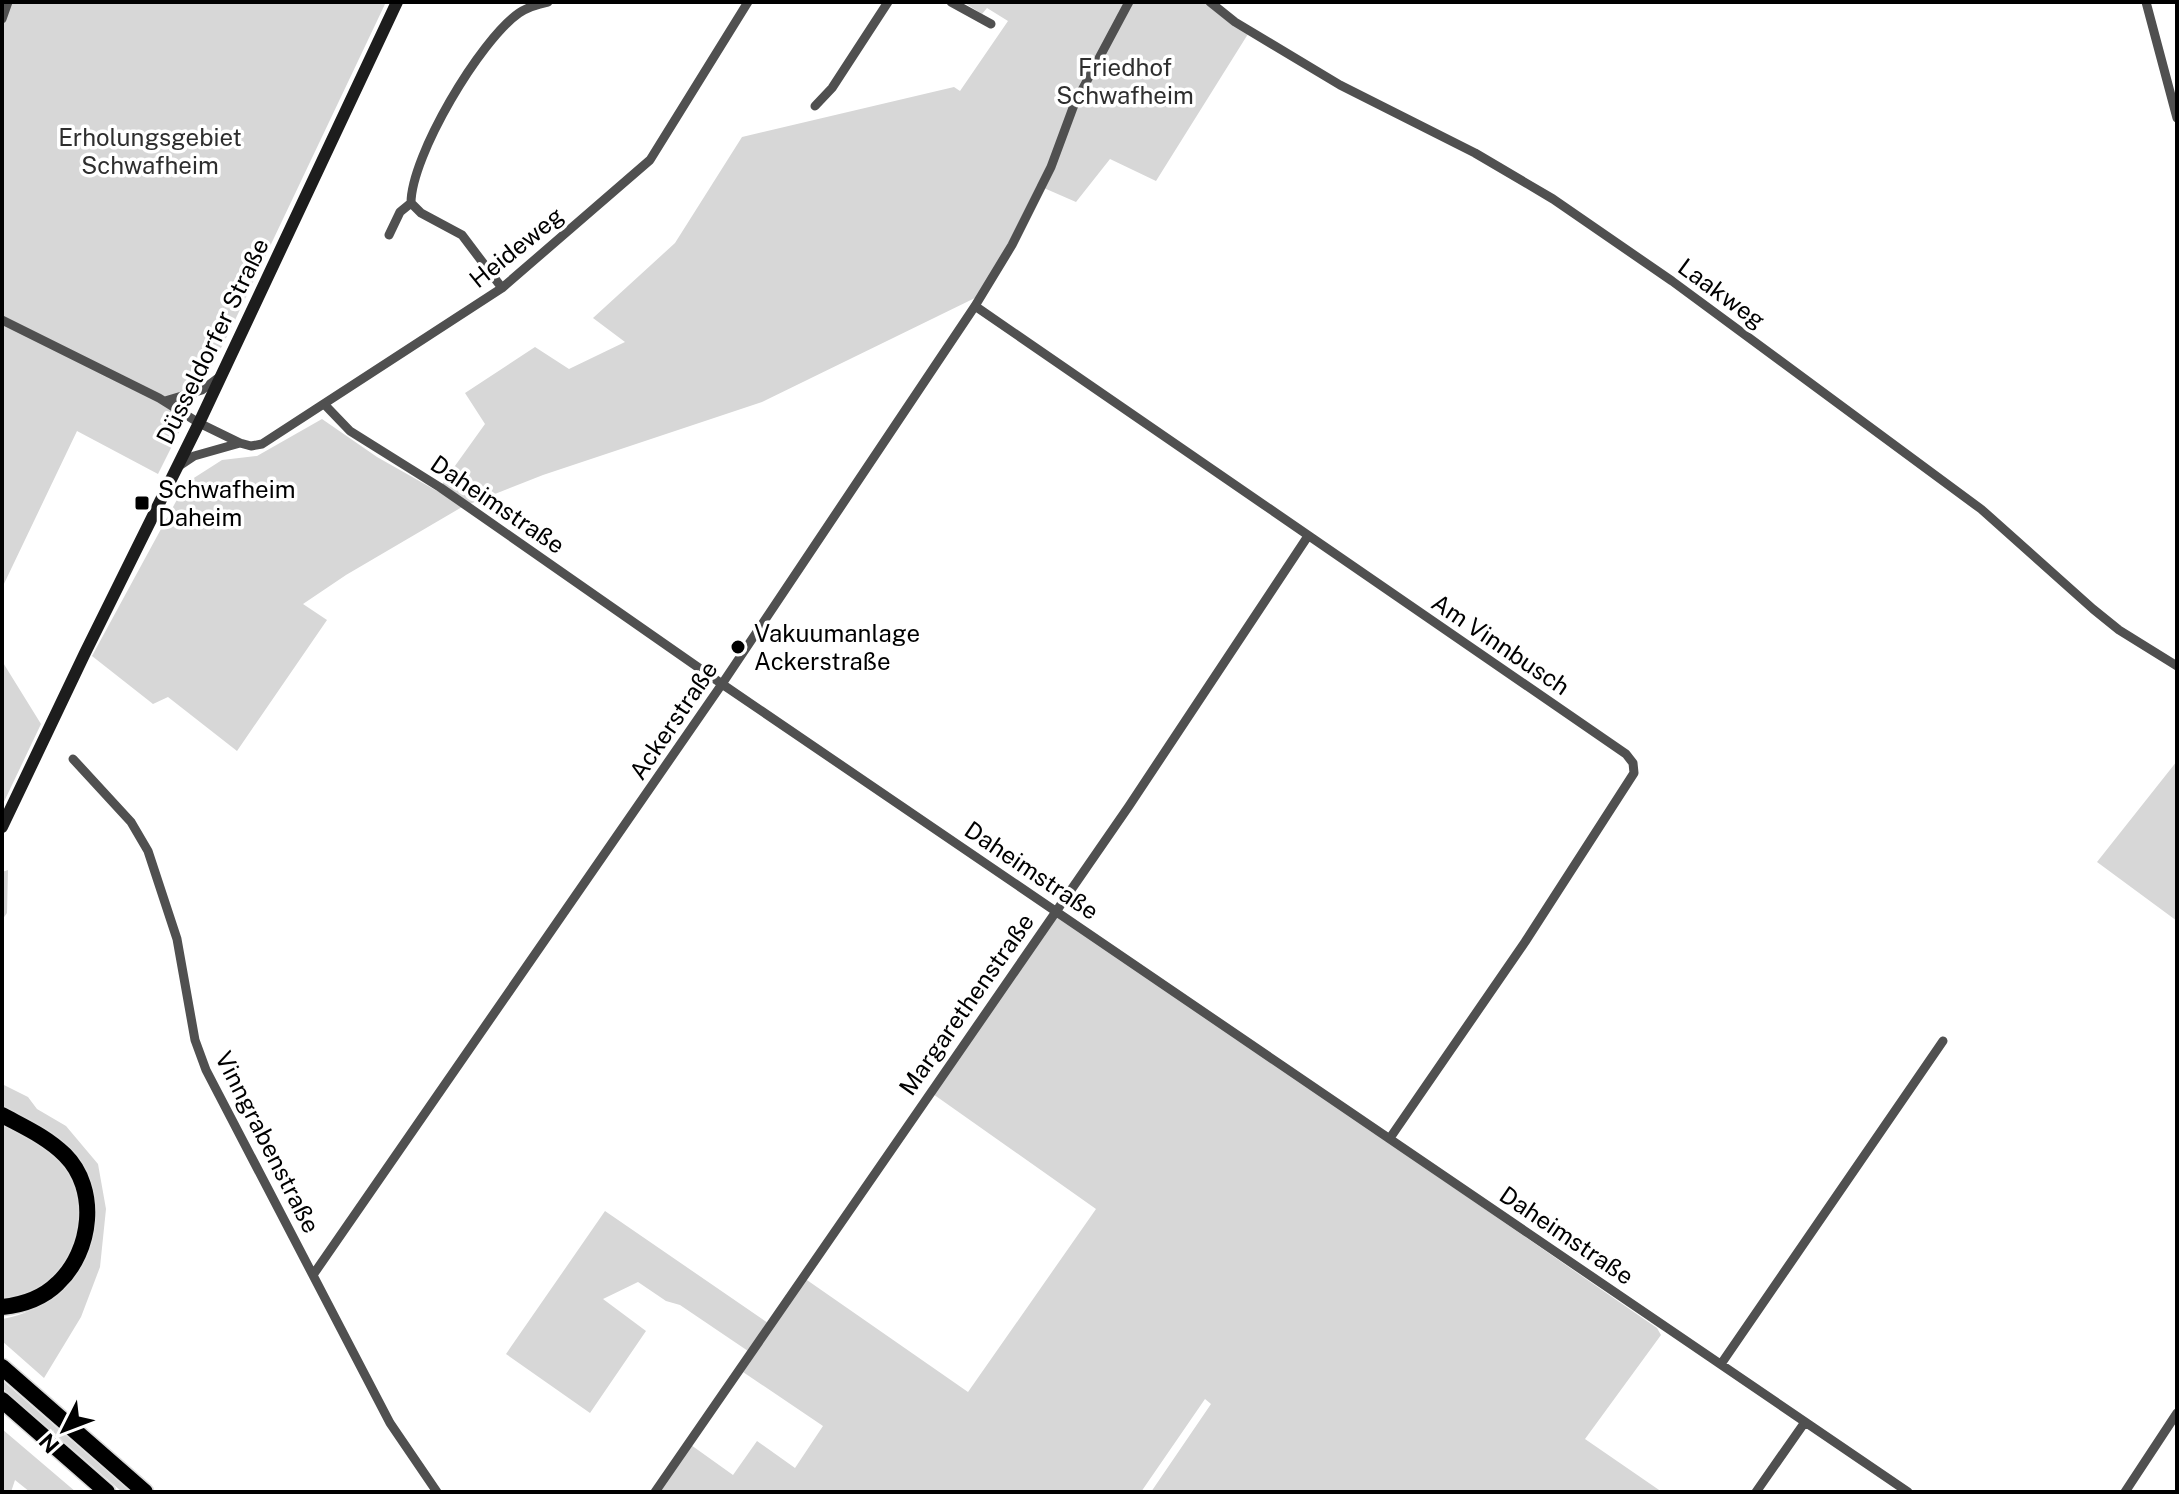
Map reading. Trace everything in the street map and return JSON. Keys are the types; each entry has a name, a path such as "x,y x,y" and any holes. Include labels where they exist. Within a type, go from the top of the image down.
{"highway":[{"path":"2,1115 37,1133 65,1155 79,1174 88,1215 78,1255 57,1285 23,1304 2,1307"},
{"path":"2,1367 145,1492"},
{"path":"2,1400 107,1492"}],"main road":[{"name":"Düsseldorfer Straße","path":"2,827 199,423 397,2"}],"street":[{"path":"2,19 8,2"},
{"path":"502,288 462,235 421,213 411,203 411,188 420,162 468,70 497,33 518,13 548,2"},
{"name":"Heideweg","path":"176,467 194,456 240,443 251,446 262,444 502,288 650,160 748,2"},
{"path":"815,106 832,88 888,2"},
{"path":"951,2 991,24"},
{"name":"Ackerstraße","path":"313,1275 722,684 975,306 1051,167 1074,105 1129,2"},
{"name":"Laakweg","path":"1210,2 1235,22 1340,85 1475,153 1553,199 1625,248 1981,509 2119,630 2177,666"},
{"path":"2146,2 2177,118"},
{"path":"389,235 400,212 411,203"},
{"name":"Am Vinnbusch","path":"975,306 1626,754 1633,763 1634,773 1525,942 1390,1138"},
{"path":"2,320 165,401 199,423 240,443"},
{"path":"165,401 202,390 218,378"},
{"name":"Daheimstraße","path":"325,405 350,431 441,488 722,684 1908,1492"},
{"name":"Margarethenstraße","path":"655,1492 1129,806 1308,536"},
{"name":"Vinngrabenstraße","path":"73,759 131,822 148,851 177,939 195,1040 206,1070 390,1423 437,1492"},
{"path":"1721,1364 1943,1041"},
{"path":"2125,1492 2177,1413"},
{"path":"1756,1492 1805,1422"}],"green space":[{"name":"Erholungsgebiet Schwafheim","path":"2,2 386,2 158,474 77,431 2,588"},
{"name":"Friedhof Schwafheim","path":"963,2 1204,2 1248,34 1156,181 1110,159 1076,202 1037,185 977,297 762,402 543,475 462,507 303,604 327,620 237,751 168,697 153,704 92,656 186,483 222,460 257,456 322,419 377,457 437,491 485,424 465,393 535,347 569,369 625,342 593,318 675,243 742,137 954,87 960,91 1008,21 987,8 982,14"},
{"path":"2,661 41,724 2,806"},
{"path":"2177,761 2177,921 2097,862"},
{"path":"8,870 7,913 2,920 2,872"},
{"path":"1057,917 1065,919 1657,1328 1661,1335 1585,1439 1662,1492 1151,1492 1211,1404 1205,1399 1141,1492 658,1492 691,1445 733,1475 757,1441 795,1468 823,1426 743,1372 804,1278 968,1392 1096,1209 933,1094"},
{"path":"2,1084 28,1097 37,1109 66,1126 98,1164 106,1209 100,1267 81,1317 44,1378 2,1341 2,1319 43,1304 75,1276 92,1240 92,1200 78,1159 63,1141 2,1107"},
{"path":"2,1124 40,1145 64,1167 81,1206 82,1230 75,1249 50,1281 15,1300 2,1301"},
{"path":"605,1211 768,1323 748,1351 680,1305 666,1301 638,1282 603,1299 646,1331 590,1413 506,1354"},
{"path":"2,1380 131,1492 122,1492 2,1388"},
{"path":"2,1429 76,1492 30,1492 15,1480 11,1492 2,1492"}],"place":[{"name":"Schwafheim Daheim","path":"142,503"},
{"name":"Vakuumanlage Ackerstraße","path":"738,647"}]}
